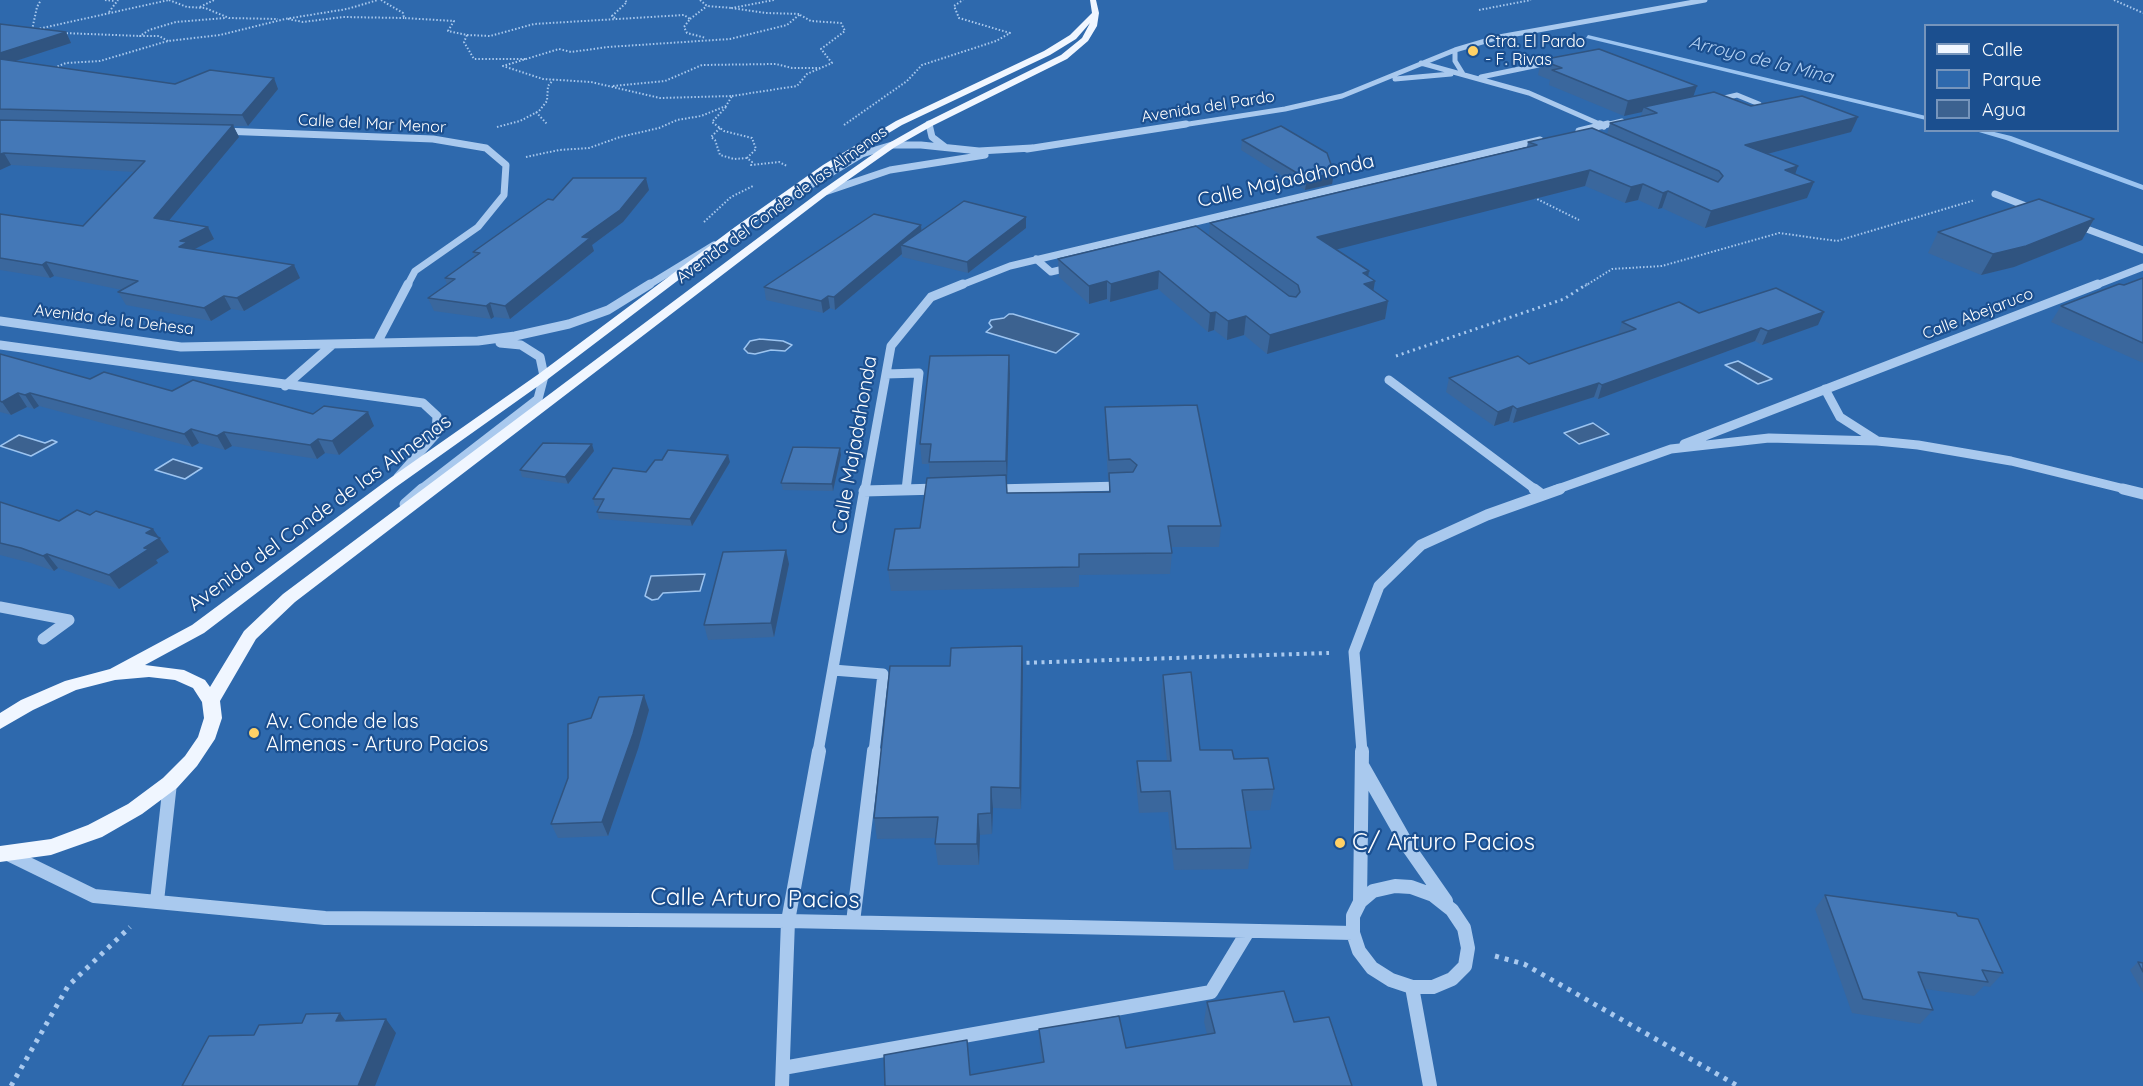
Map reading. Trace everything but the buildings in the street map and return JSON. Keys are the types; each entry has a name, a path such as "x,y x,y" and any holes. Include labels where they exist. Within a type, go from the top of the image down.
{"main road":[{"path":"1093,0 1096,13"},
{"name":"Avenida del Conde de las Almenas","path":"349,552 825,192 892,145 929,124 1064,57 1085,39 1094,26 1096,13"},
{"name":"Avenida del Conde de las Almenas","path":"115,674 198,629 391,484 544,376 826,166 899,123 1047,53 1073,37 1096,13"},
{"path":"211,701 250,635 289,598 349,552"},
{"path":"0,722 27,705 71,685 115,674 149,671 178,674 199,684 211,701 213,718 206,739 191,761 170,783 135,809 94,831 51,847 4,854"}],"street":[{"name":"Avenida del Pardo","path":"1032,148 1285,109 1342,96 1455,50 1499,38 1705,0"},
{"path":"1455,50 1455,61 1463,74"},
{"path":"1477,78 1564,60"},
{"name":"Avenida del Pardo","path":"1420,63 1529,93 1604,126"},
{"name":"Avenida del Pardo","path":"1384,80 1463,74"},
{"path":"1704,103 1737,95 1759,104"},
{"name":"Calle Majadahonda","path":"782,1086 788,921 891,346 931,297 1010,266 1036,259 1184,228 1626,120"},
{"path":"929,124 932,137 945,147"},
{"name":"Calle del Mar Menor","path":"217,130 433,139 486,148 506,165"},
{"path":"1576,132 1586,136"},
{"name":"Avenida de la Dehesa","path":"478,341 515,336 568,324 608,310 862,154 892,145 921,145 979,151 1032,148"},
{"path":"825,192 922,160 929,154 921,145"},
{"path":"890,170 1032,148"},
{"path":"377,343 415,271 478,227 504,195 506,165"},
{"path":"1995,194 2048,214"},
{"path":"2069,222 2143,250"},
{"path":"1036,259 1051,272 1084,264"},
{"name":"Calle Abejaruco","path":"1671,449 2143,267"},
{"name":"Avenida de la Dehesa","path":"0,321 181,347 478,341 521,345 540,357 544,376"},
{"path":"285,386 333,344"},
{"path":"0,345 423,404 437,416 436,434 391,484"},
{"path":"886,374 919,374 906,490"},
{"name":"Avenida del Conde de las Almenas","path":"349,552 440,473 538,399 544,376"},
{"path":"1389,380 1542,495"},
{"path":"1825,389 1840,417 1877,441"},
{"path":"1360,902 1363,766 1354,652 1378,586 1421,545 1487,515 1671,449 1769,438 1877,441 1918,445 2011,461 2143,494"},
{"path":"988,489 1129,486"},
{"path":"864,491 953,489"},
{"path":"0,607 69,620 43,639"},
{"path":"833,669 883,674 853,922"},
{"path":"1363,766 1409,848 1452,910 1464,928 1468,948 1465,966 1452,979 1434,987 1412,987 1391,980 1372,968 1359,951 1353,933 1353,916 1360,902 1373,891 1395,886 1411,887 1433,895 1452,910"},
{"path":"157,901 170,783"},
{"name":"Calle Arturo Pacios","path":"4,854 94,896 325,918 788,921 1353,933"},
{"path":"783,1068 1211,992 1248,931"},
{"path":"1412,987 1430,1086"}],"path":[{"path":"32,30 37,7 41,0"},
{"path":"105,0 117,0"},
{"path":"109,12 117,0"},
{"path":"32,30 170,0 229,18"},
{"path":"199,8 214,0"},
{"path":"44,71 66,63 100,62 168,41 220,35 285,19 347,9 379,0 403,13 404,18"},
{"path":"615,18 612,16 627,2 624,0"},
{"path":"700,0 705,2 706,6"},
{"path":"732,8 774,0"},
{"path":"1479,10 1531,0"},
{"path":"2115,0 2143,13"},
{"path":"710,39 687,33 684,27 706,6 766,13 800,14 811,21 842,23 845,31 821,49 832,63 807,74 797,86 732,96 660,98 591,82 543,79 503,66 559,50 571,52 608,47 730,39 787,25 800,14"},
{"path":"140,36 149,30 176,22 229,18 285,19 303,22 343,17 454,21 448,31 467,36 490,36 534,24 684,15 690,19"},
{"path":"32,30 52,32"},
{"path":"61,33 159,36 168,41"},
{"path":"467,36 464,42 474,59 533,59"},
{"path":"606,86 665,81 702,65 776,64 792,68 820,68"},
{"path":"473,146 487,130 519,121 536,112 547,101 548,86 554,80"},
{"path":"720,128 711,137 715,140 720,155 734,159 747,158 756,149 752,138 720,128 712,122 732,96"},
{"path":"506,165 536,154 605,144 620,137 659,128 678,120 701,116 726,106"},
{"path":"536,112 547,124"},
{"path":"747,158 752,162 751,165 779,162 788,167"},
{"path":"1526,194 1579,220"},
{"path":"1389,380 1388,358 1564,299 1612,268 1662,266 1779,233 1837,241 1995,194"},
{"path":"1011,664 1354,652"},
{"path":"11,1086 68,986 157,901"},
{"path":"1468,948 1524,964 1738,1086"}],"green space":[{"path":"0,0 2143,0 2143,1086 0,1086"}],"water":[{"path":"1009,314 1079,334 1056,353 986,332 992,327 989,323 991,320 1004,318"},
{"path":"760,339 783,341 792,345 785,351 771,350 755,354 748,353 744,349 750,341"},
{"path":"1738,361 1772,379 1758,384 1725,365"},
{"path":"1593,423 1609,434 1579,444 1564,433"},
{"path":"19,435 45,443 52,440 57,442 31,456 0,446"},
{"path":"173,459 202,468 185,479 155,470"},
{"path":"705,574 700,591 663,593 658,599 652,600 645,596 651,576"}],"waterway":[{"name":"Arroyo de la Mina","path":"1588,37 1924,118"},
{"name":"Arroyo de la Mina","path":"1983,132 2008,138 2143,188"}],"place":[{"name":"Ctra. El Pardo - F. Rivas","path":"1473,51"},
{"name":"Av. Conde de las Almenas - Arturo Pacios","path":"254,733"},
{"name":"C/ Arturo Pacios","path":"1340,843"}]}
